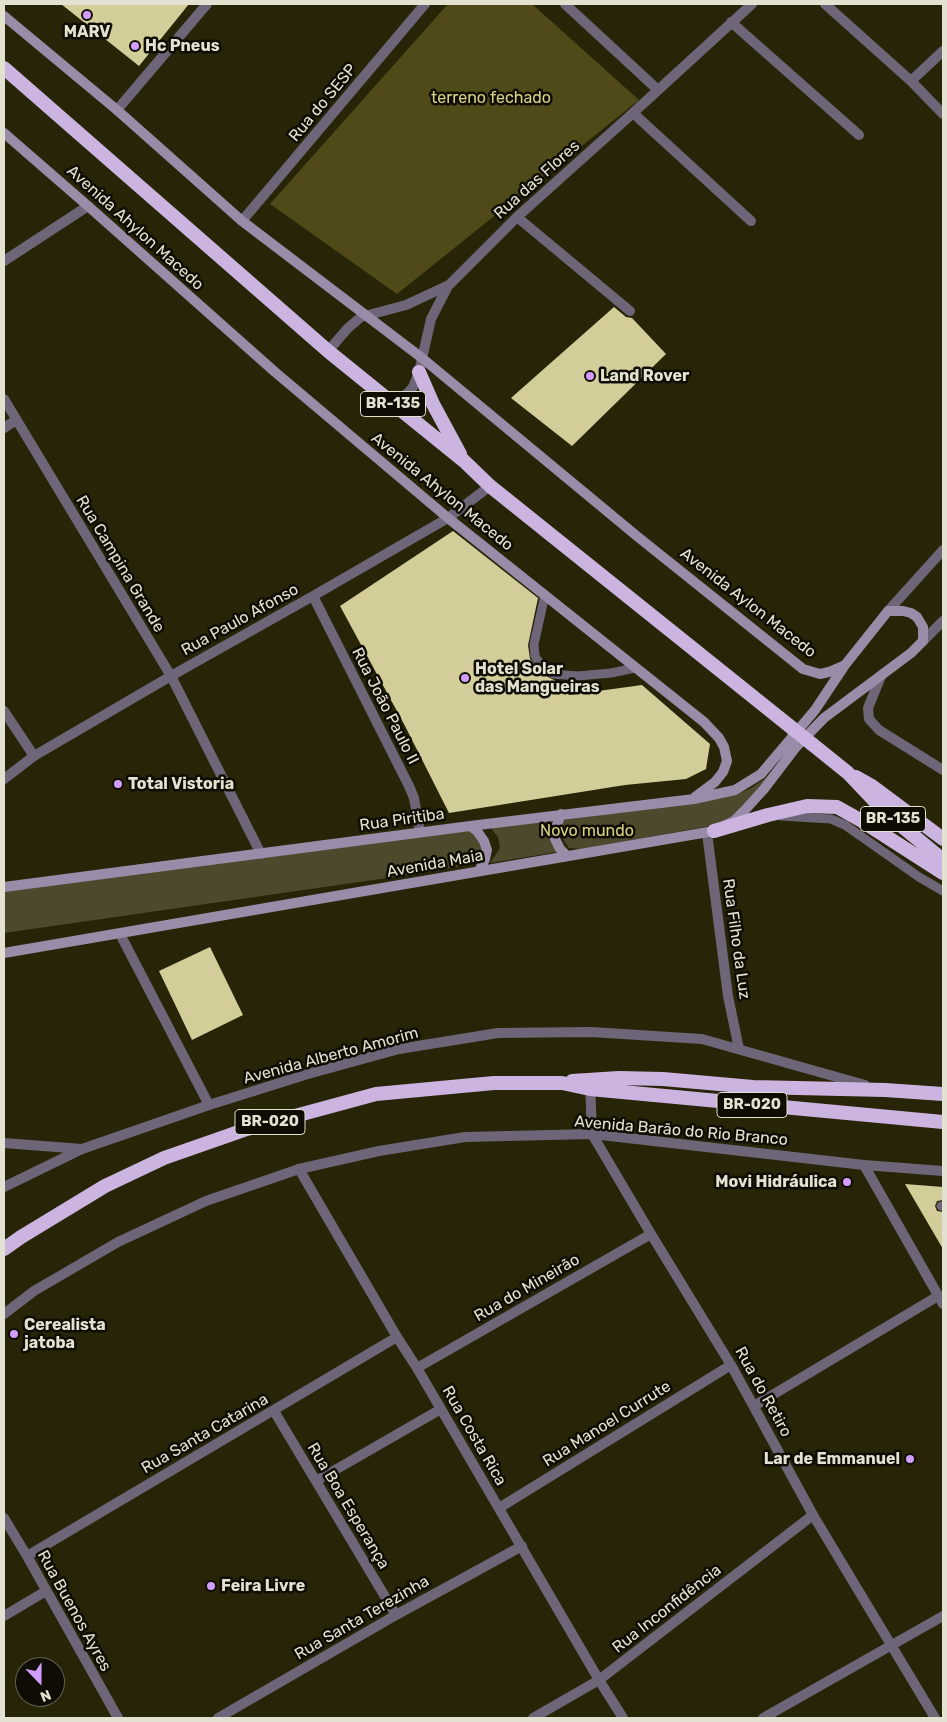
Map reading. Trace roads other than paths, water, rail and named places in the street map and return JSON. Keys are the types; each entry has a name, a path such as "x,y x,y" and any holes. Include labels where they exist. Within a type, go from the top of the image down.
{"highway":[{"name":"BR-135","path":"4,68 328,351 464,461 490,486 848,773 886,814 943,860"},
{"path":"421,365 433,404 464,461"},
{"name":"BR-135","path":"848,773 872,786 943,839"},
{"path":"711,832 768,815 807,806 837,808 862,821 943,872"},
{"path":"590,1084 662,1079 753,1087 885,1090 943,1094"},
{"name":"BR-020","path":"4,1249 105,1186 164,1158 247,1128 376,1094 494,1083 590,1084 943,1122"}],"main road":[{"name":"Avenida Aylon Macedo","path":"4,16 117,110 242,221 365,315 421,365 803,669 820,674 845,665"},
{"name":"Avenida Ahylon Macedo","path":"4,133 275,372 448,518 704,722 719,738 724,747 727,761 723,772 715,782 694,799"},
{"name":"Rua Piritiba","path":"4,887 561,814 694,799 735,790 761,774 815,710 845,665 888,611"},
{"path":"888,611 903,611 917,617 923,627 923,642"},
{"name":"Avenida Maia","path":"4,953 711,832 734,821 745,810 764,789 796,747 824,718 923,642"},
{"path":"561,814 554,837 560,849 568,856"},
{"path":"470,826 477,831 484,841 487,850 479,871"}],"street":[{"path":"117,110 207,4"},
{"name":"Rua do SESP","path":"242,221 425,4"},
{"path":"565,4 658,90"},
{"name":"Rua das Flores","path":"328,351 348,328 365,315 406,305 448,285 517,217 752,4"},
{"path":"825,4 910,81 943,114"},
{"path":"731,22 859,135"},
{"path":"910,81 943,50"},
{"path":"633,113 751,221"},
{"path":"4,261 88,206"},
{"path":"517,217 630,312"},
{"path":"392,403 408,394 413,387 421,365 431,319 448,285"},
{"name":"Rua Campina Grande","path":"4,399 171,676 261,854"},
{"path":"4,428 16,420"},
{"name":"Rua Paulo Afonso","path":"4,780 34,756 448,518 490,486"},
{"path":"888,611 943,550"},
{"name":"Rua João Paulo II","path":"313,596 409,786 414,798 420,832"},
{"path":"923,642 943,621"},
{"path":"880,676 868,708 869,719 879,730 943,770"},
{"path":"4,711 34,756"},
{"name":"Rua Filho da Luz","path":"711,832 728,996 739,1048"},
{"path":"120,934 209,1106"},
{"name":"Avenida Alberto Amorim","path":"4,1188 82,1149 308,1074 399,1049 498,1034 591,1032 702,1039 739,1048 812,1072 885,1090"},
{"path":"590,1084 592,1134"},
{"name":"Avenida Barão do Rio Branco","path":"4,1314 34,1291 118,1242 206,1201 300,1169 379,1152 465,1137 592,1134 864,1165 943,1171"},
{"name":"Rua do Retiro","path":"592,1134 731,1365 813,1515 935,1718"},
{"path":"4,1143 82,1149"},
{"path":"754,1406 941,1300 864,1165"},
{"name":"Rua Costa Rica","path":"300,1169 397,1338 418,1368 599,1680 623,1718"},
{"name":"Rua do Mineirão","path":"418,1368 651,1234"},
{"name":"Rua Santa Catarina","path":"27,1556 397,1338"},
{"name":"Rua Manoel Currute","path":"499,1508 731,1365"},
{"path":"316,1481 441,1409"},
{"name":"Rua Boa Esperança","path":"274,1411 396,1615"},
{"name":"Rua Inconfidência","path":"533,1718 599,1680 813,1515"},
{"name":"Rua Buenos Ayres","path":"4,1518 118,1718"},
{"name":"Rua Santa Terezinha","path":"218,1718 396,1615 522,1546"},
{"path":"4,1616 46,1591"},
{"path":"763,1718 943,1616"}],"lane":[{"path":"545,595 534,644 535,656 548,672 578,676 611,673 635,668"},
{"path":"768,815 831,820 845,825 943,892"}],"place":[{"name":"MARV","path":"87,15"},
{"name":"Hc Pneus","path":"135,46"},
{"name":"Land Rover","path":"590,376"},
{"name":"Hotel Solar das Mangueiras","path":"465,678"},
{"name":"Total Vistoria","path":"118,784"},
{"name":"Movi Hidráulica","path":"847,1182"},
{"name":"Cerealista jatoba","path":"14,1334"},
{"name":"Lar de Emmanuel","path":"910,1459"},
{"name":"Feira Livre","path":"211,1586"}],"park label":[{"name":"terreno fechado","path":"491,98"},
{"name":"Novo mundo","path":"587,831"}]}
